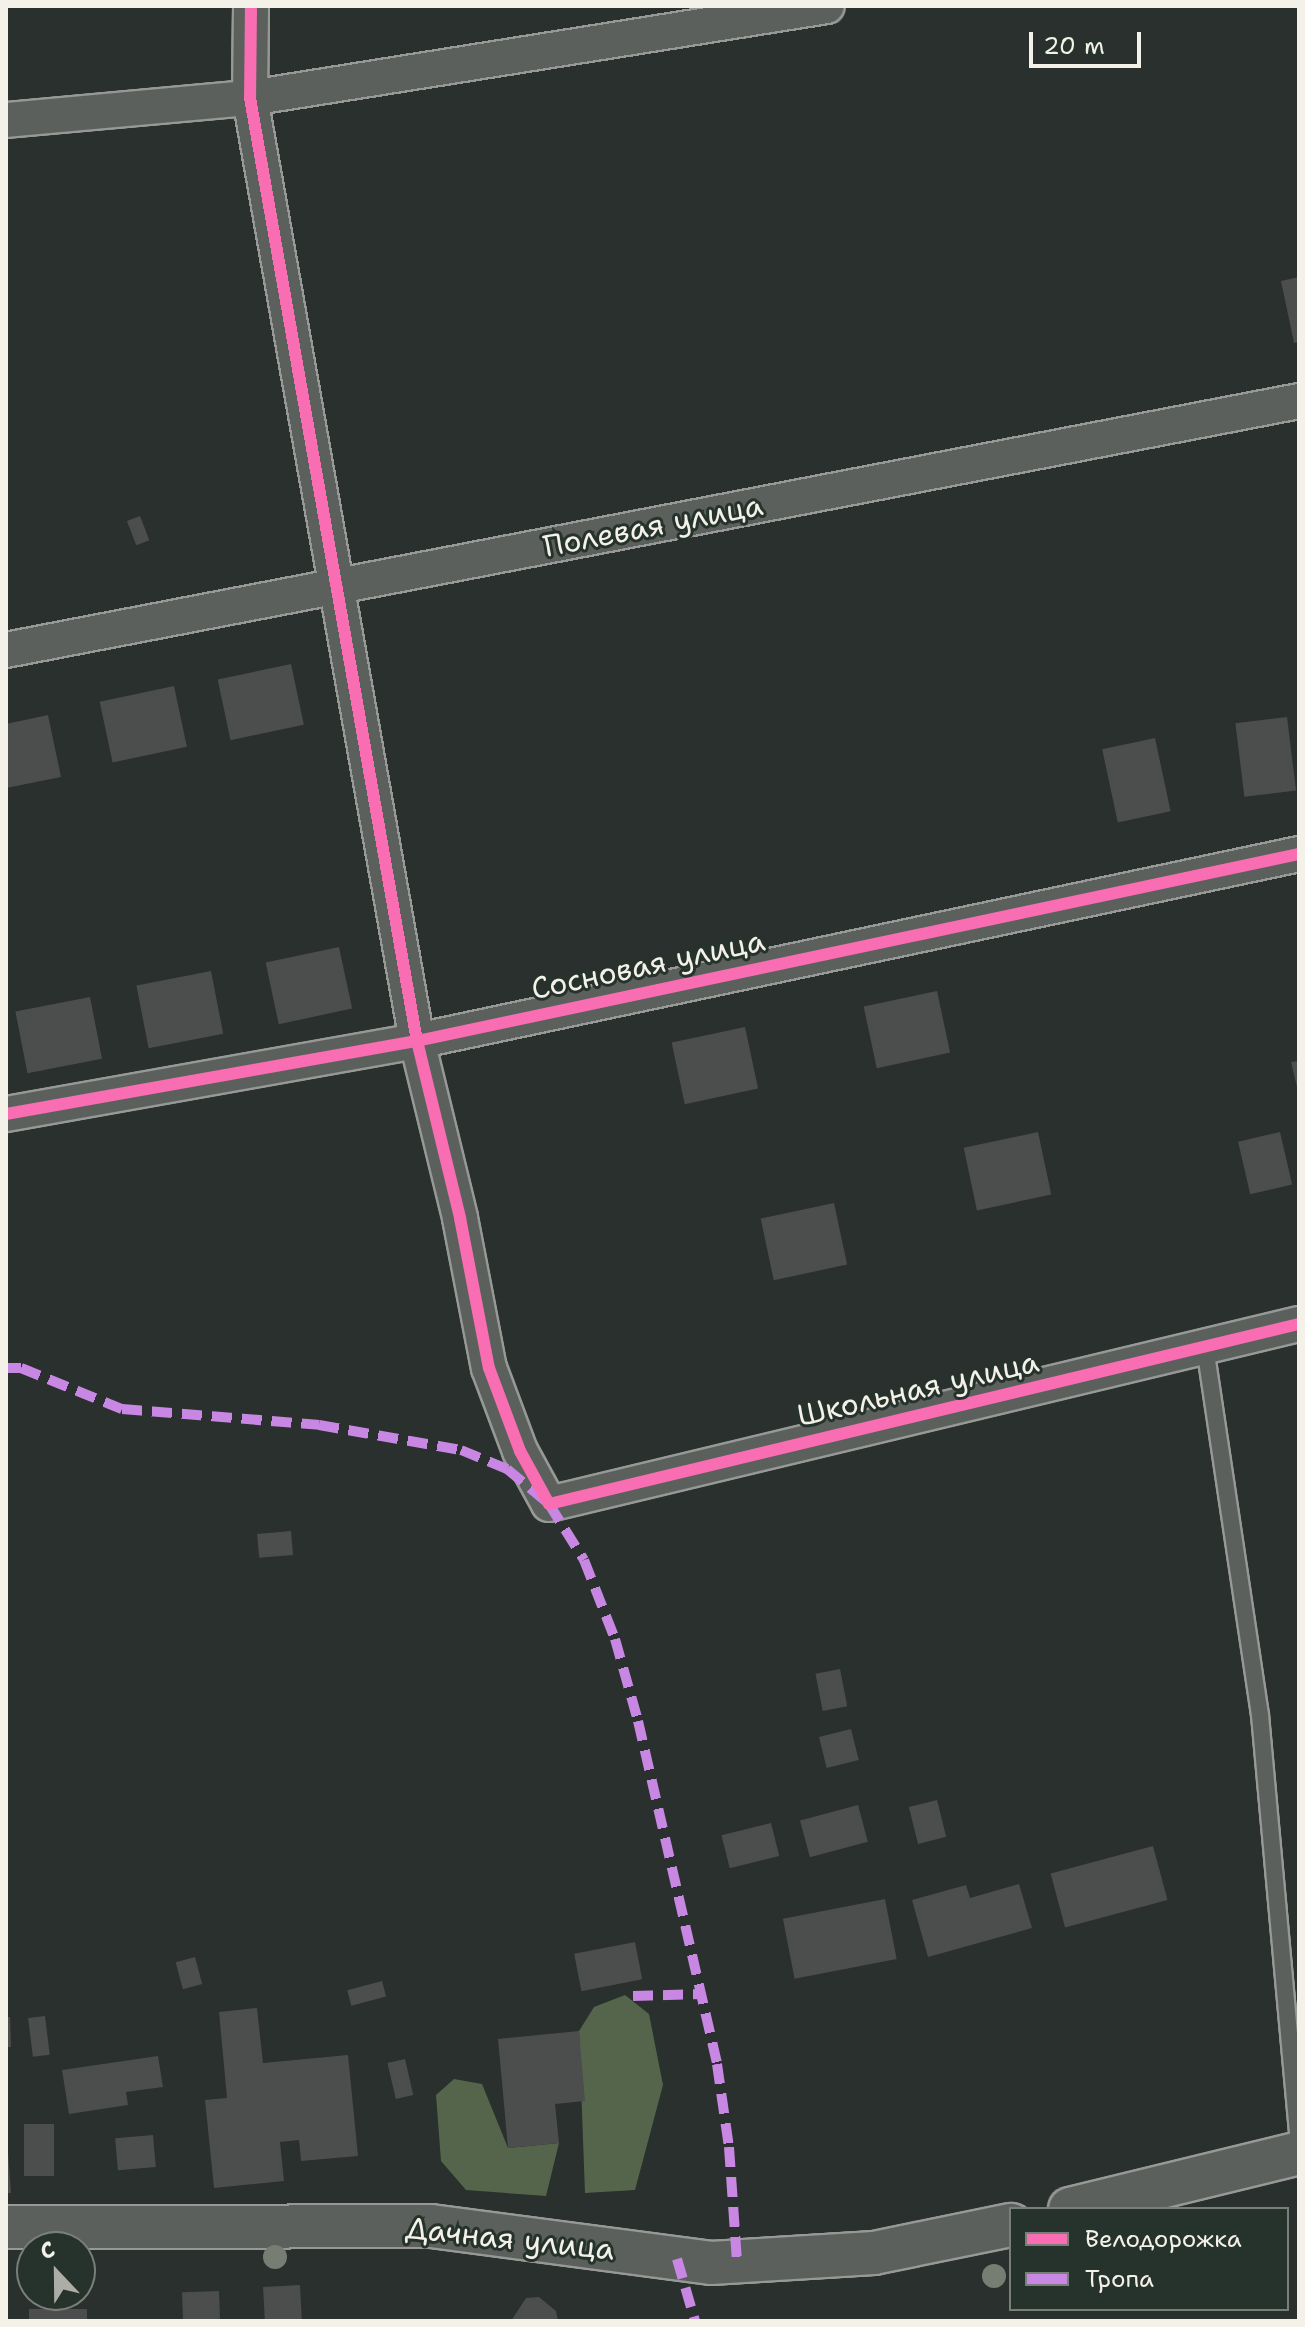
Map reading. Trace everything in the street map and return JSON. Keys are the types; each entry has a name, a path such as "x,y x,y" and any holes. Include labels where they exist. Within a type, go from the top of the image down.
{"street":[{"path":"251,6 250,98 417,1041"},
{"path":"6,120 250,98 827,6"},
{"name":"Полевая улица","path":"6,650 1299,401"},
{"name":"Сосновая улица","path":"6,1114 417,1041 1299,854"},
{"name":"Школьная улица","path":"417,1041 460,1218 489,1368 520,1451 549,1504 1299,1324"},
{"path":"1078,2207 1299,2153"},
{"name":"Дачная улица","path":"6,2227 431,2226 711,2263 874,2253 1009,2225"}],"lane":[{"path":"1205,1347 1260,1715 1299,2142"}],"green space":[{"path":"625,1995 649,2014 663,2085 635,2190 585,2193 579,2031 594,2007"},
{"path":"454,2079 482,2084 508,2148 559,2143 546,2196 466,2190 441,2161 436,2095"}],"building":[{"path":"1299,277 1299,342 1294,343 1281,281"},
{"path":"140,516 149,540 136,545 127,521"},
{"path":"291,664 304,725 231,740 218,680"},
{"path":"174,686 187,747 113,762 100,702"},
{"path":"48,715 61,777 6,788 6,724"},
{"path":"1287,717 1296,790 1244,797 1235,723"},
{"path":"1155,738 1171,811 1118,823 1102,749"},
{"path":"339,947 352,1009 279,1024 266,963"},
{"path":"211,971 223,1034 149,1048 136,986"},
{"path":"937,991 950,1053 877,1068 864,1007"},
{"path":"90,997 102,1059 27,1073 15,1012"},
{"path":"745,1027 758,1089 685,1104 672,1043"},
{"path":"1299,1061 1299,1091 1298,1091 1291,1062"},
{"path":"1038,1132 1051,1195 977,1210 964,1148"},
{"path":"1280,1132 1292,1185 1250,1194 1238,1142"},
{"path":"834,1203 847,1265 774,1280 761,1219"},
{"path":"291,1531 293,1555 259,1558 257,1534"},
{"path":"840,1669 847,1706 823,1711 815,1674"},
{"path":"851,1729 859,1760 827,1768 819,1737"},
{"path":"937,1800 946,1837 918,1844 909,1807"},
{"path":"858,1805 868,1842 810,1857 800,1821"},
{"path":"771,1823 779,1856 730,1868 722,1835"},
{"path":"1153,1846 1167,1900 1065,1928 1051,1873"},
{"path":"1019,1884 1032,1928 928,1957 912,1900 966,1885 970,1898"},
{"path":"885,1899 897,1959 795,1979 783,1919"},
{"path":"635,1942 642,1979 581,1991 574,1954"},
{"path":"195,1957 202,1984 183,1989 176,1962"},
{"path":"382,1981 386,1996 351,2006 347,1990"},
{"path":"257,2008 263,2063 348,2055 358,2156 301,2161 299,2140 280,2142 284,2181 214,2188 205,2100 227,2098 219,2012"},
{"path":"45,2016 50,2055 33,2057 28,2018"},
{"path":"6,2017 10,2017 11,2047 6,2047"},
{"path":"579,2031 585,2101 555,2104 559,2143 508,2148 498,2039"},
{"path":"158,2056 163,2087 126,2092 128,2105 69,2114 62,2070"},
{"path":"405,2059 413,2095 396,2099 387,2063"},
{"path":"6,2124 11,2193 6,2193"},
{"path":"24,2124 54,2124 54,2176 24,2176"},
{"path":"153,2135 156,2167 118,2170 115,2138"},
{"path":"300,2285 302,2321 265,2321 263,2287"},
{"path":"219,2291 220,2321 183,2321 182,2292"},
{"path":"539,2297 556,2311 558,2321 511,2321 526,2298"},
{"path":"29,2311 87,2311 87,2321 29,2321"}],"marked path":[{"path":"6,1368 21,1368 122,1409 319,1425 461,1450 507,1469 549,1504 584,1560 615,1639 638,1721 717,2064 729,2147 737,2262"},
{"path":"633,1996 702,1994"},
{"path":"677,2259 695,2321"}],"cycle path":[{"path":"251,6 250,98 417,1041 460,1218 489,1368 520,1451 549,1504 1299,1324"},
{"path":"6,1114 417,1041 1299,854"}]}
